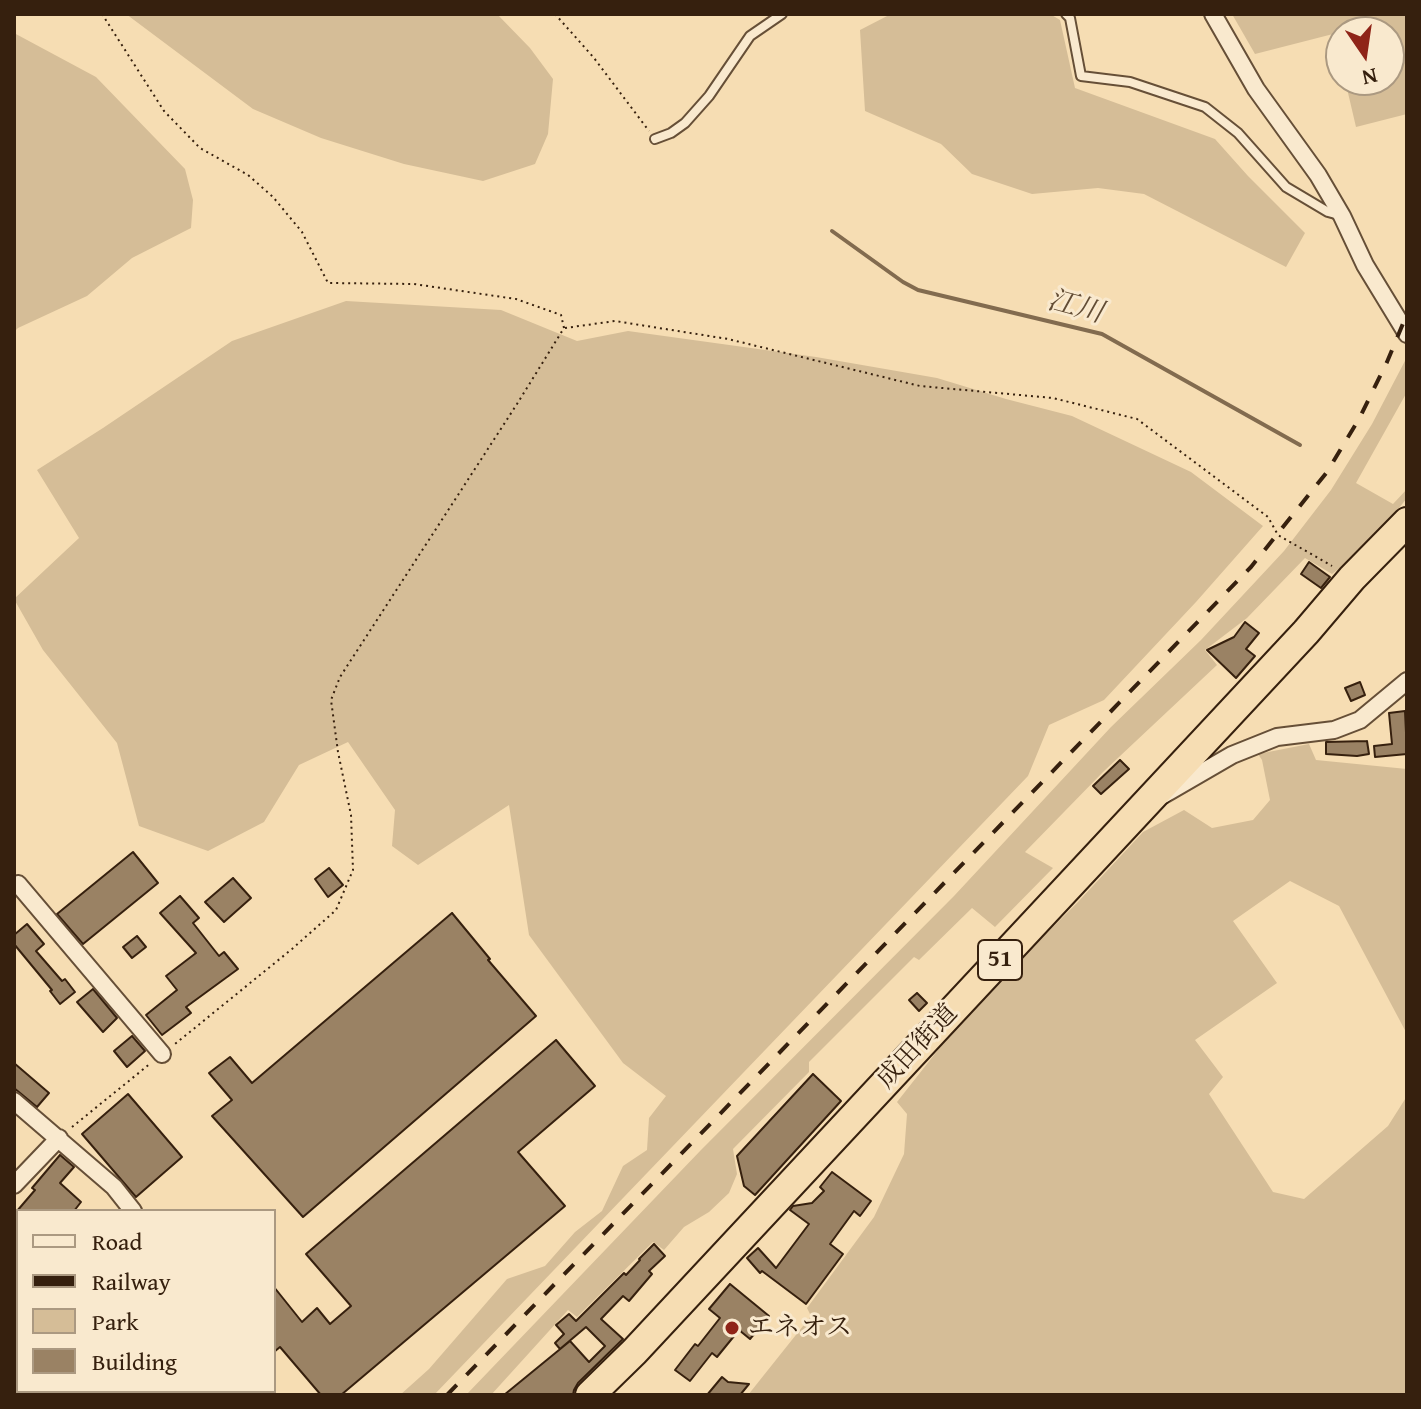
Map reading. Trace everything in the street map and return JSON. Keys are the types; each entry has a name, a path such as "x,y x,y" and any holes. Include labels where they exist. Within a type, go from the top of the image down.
{"highway":[{"name":"成田街道","path":"590,1395 644,1342 1407,522"}],"street":[{"path":"1213,14 1256,89 1318,175 1365,265 1407,334"},
{"path":"1141,807 1232,755 1277,737 1334,730 1360,720 1407,681"},
{"path":"18,884 162,1054"},
{"path":"14,1101 114,1187 131,1209"},
{"path":"14,1185 59,1138"}],"lane":[{"path":"655,139 685,123 709,96 750,36 782,14"},
{"path":"1066,14 1070,18 1081,76 1130,82 1205,107 1238,133 1286,187 1328,212 1342,216"}],"path":[{"path":"59,1138 336,910 353,870 351,815 331,700 340,677 564,328 561,315 516,299 414,284 328,283 302,232 273,197 248,175 200,148 164,111 102,14"},
{"path":"555,14 594,58 655,139"},
{"path":"564,328 615,321 728,339 920,386 1053,398 1137,419 1268,517 1278,535 1352,578"}],"green space":[{"path":"126,14 497,14 530,48 553,79 548,134 535,164 483,181 404,164 321,138 253,109"},
{"path":"891,14 1050,14 1060,20 1075,88 1215,139 1305,233 1286,267 1144,194 1098,188 1032,194 972,174 941,144 865,111 860,30"},
{"path":"1232,14 1407,14 1407,114 1356,127 1349,96 1405,96 1405,16 1325,16 1325,36 1255,54"},
{"path":"14,33 96,77 185,169 193,200 191,228 132,258 87,296 14,332"},
{"path":"346,301 501,310 577,341 628,331 816,357 937,378 1072,416 1191,472 1263,526 1104,700 1049,725 1028,776 434,1395 400,1395 429,1369 507,1279 545,1266 575,1232 602,1211 623,1166 647,1150 649,1118 666,1096 623,1063 529,935 509,805 418,865 392,846 395,810 348,742 299,765 264,822 208,851 139,826 117,743 43,650 14,599 79,538 37,470 232,341"},
{"path":"1407,357 1407,392 1356,483 1393,504 1407,489 1407,498 1399,508 1332,574 1305,558 1247,618 1205,650 1217,665 1103,772 1025,852 1053,868 995,927 972,908 919,960 914,957 809,1062 809,1072 733,1149 737,1174 729,1193 709,1212 684,1227 664,1250 653,1242 577,1317 568,1310 491,1395 466,1395 701,1150 954,896 1111,727 1201,640 1284,551 1331,490 1372,424"},
{"path":"1309,744 1316,760 1407,769 1407,1034 1339,906 1290,881 1233,921 1277,983 1195,1040 1223,1077 1209,1094 1273,1192 1304,1199 1388,1126 1407,1096 1407,1395 748,1395 811,1316 807,1308 874,1217 904,1154 907,1114 897,1102 971,1008 1077,903 1143,832 1184,810 1212,828 1253,820 1270,800 1258,754"}],"building":[{"path":"1309,562 1330,577 1321,588 1301,574"},
{"path":"1245,622 1259,633 1246,649 1255,656 1236,678 1207,650 1234,637"},
{"path":"1360,682 1365,695 1351,701 1345,688"},
{"path":"1405,711 1407,754 1375,757 1374,746 1392,744 1389,713"},
{"path":"1367,741 1369,754 1326,754 1326,742"},
{"path":"1120,760 1129,769 1101,794 1093,786"},
{"path":"133,852 158,883 83,944 57,914"},
{"path":"329,868 343,885 328,897 315,879"},
{"path":"233,878 251,898 224,922 205,902"},
{"path":"180,896 199,918 193,923 219,956 224,952 238,969 186,1007 191,1013 162,1035 146,1015 177,990 166,976 196,953 160,913"},
{"path":"452,913 536,1016 303,1217 212,1116 232,1100 209,1073 230,1057 252,1083"},
{"path":"27,924 44,944 36,951 75,992 60,1004 14,944 14,935"},
{"path":"137,936 146,947 132,958 123,947"},
{"path":"93,989 117,1018 103,1032 77,1002"},
{"path":"917,993 927,1003 919,1011 909,1000"},
{"path":"132,1036 145,1051 127,1067 114,1051"},
{"path":"556,1040 595,1086 518,1152 565,1206 341,1395 321,1395 280,1347 276,1350 276,1290 302,1322 317,1308 330,1324 351,1306 306,1254"},
{"path":"14,1063 49,1093 37,1107 14,1088"},
{"path":"813,1074 841,1101 755,1195 744,1186 737,1156"},
{"path":"128,1094 182,1157 136,1197 82,1134"},
{"path":"60,1155 74,1167 60,1183 81,1202 76,1209 19,1209 35,1190 32,1188"},
{"path":"832,1172 871,1201 860,1216 854,1211 830,1244 843,1254 806,1304 762,1271 760,1273 747,1258 758,1248 776,1268 809,1224 790,1210 793,1206 812,1203 824,1191 820,1187"},
{"path":"654,1244 665,1256 649,1271 652,1274 629,1301 623,1296 601,1319 623,1339 578,1383 573,1395 504,1395 570,1341 589,1362 605,1346 586,1327 560,1349 555,1343 564,1334 556,1325 569,1314 576,1321"},
{"path":"730,1284 769,1316 750,1339 739,1330 717,1357 712,1353 690,1381 675,1370 720,1318 709,1309"},
{"path":"722,1377 728,1382 749,1384 740,1395 707,1395"}],"waterway":[{"name":"江川","path":"832,231 918,290 1102,334 1300,445"}],"railway":[{"path":"447,1395 1251,567 1327,472 1359,419 1407,314"}],"place":[{"name":"エネオス","path":"732,1328"}]}
